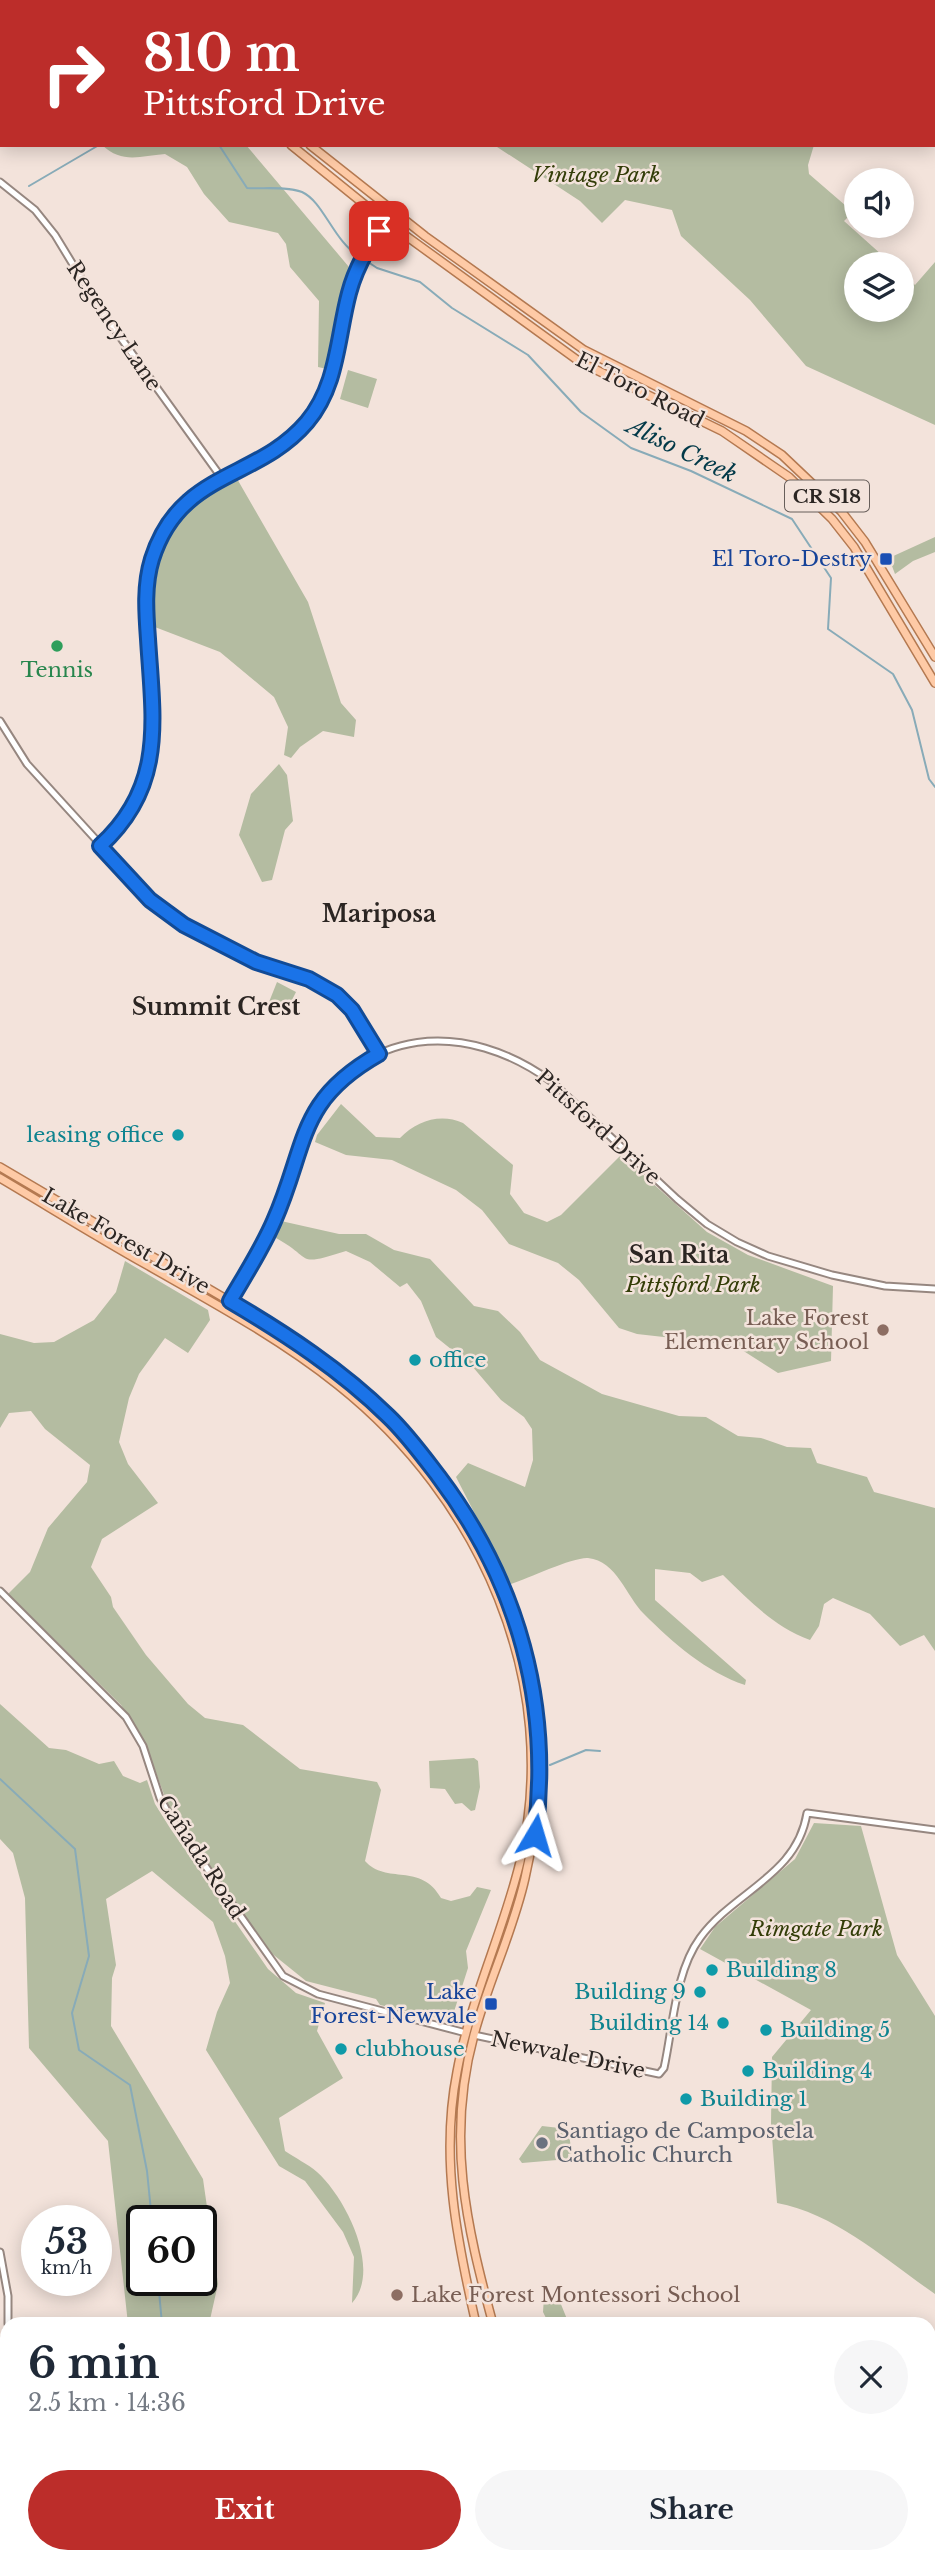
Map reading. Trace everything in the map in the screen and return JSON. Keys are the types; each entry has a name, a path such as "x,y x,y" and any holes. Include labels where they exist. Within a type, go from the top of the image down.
{"main road":[{"name":"El Toro Road","path":"293,147 386,222 580,362 722,431 789,477 832,519 853,547 935,683"},
{"name":"El Toro Road","path":"312,147 393,212 584,350 746,431 782,455 841,510 865,542 935,657"},
{"name":"Lake Forest Drive","path":"0,1167 230,1301 306,1349 389,1416 460,1504 488,1550 526,1648 538,1722 539,1800 524,1884 470,2034 465,2082 460,2154 462,2195 469,2234 491,2317"},
{"name":"Lake Forest Drive","path":"0,1178 301,1357 382,1423 425,1473 481,1558 509,1621 527,1702 532,1747 531,1810 519,1866 453,2097 449,2139 457,2239 474,2317"},
{"path":"508,1902 524,1884 519,1866"}],"street":[{"name":"Regency Lane","path":"0,182 35,210 55,235 100,309 221,477"},
{"path":"100,846 134,807 148,770 152,735 146,594 152,561 163,534 178,512 199,490 285,442 319,405 334,369 355,273 368,247 393,212"},
{"path":"0,721 27,764 150,900 184,925 256,962 309,979 337,995 352,1010 379,1054"},
{"name":"Pittsford Drive","path":"225,1310 274,1222 301,1137 310,1119 336,1084 379,1054 405,1044 437,1040 474,1043 500,1051 529,1065 552,1082 677,1199 707,1224 737,1242 768,1256 832,1275 885,1286 935,1289"},
{"name":"Cañada Road","path":"0,1591 126,1717 143,1746 160,1798 170,1816 283,1976 318,1994 470,2034"},
{"name":"Newvale Drive","path":"470,2034 651,2074 662,2073 684,1976 696,1944 716,1921 789,1857 802,1836 807,1813 935,1830"},
{"path":"0,2252 8,2296 8,2317"}],"green space":[{"path":"104,147 248,147 349,267 341,291 327,369 318,367 319,301 290,267 286,244 278,233 229,222 204,194 187,167 165,154 124,157"},
{"name":"Vintage Park","path":"497,147 813,147 808,165 809,174 844,204 844,238 863,238 879,252 844,252 844,322 914,322 914,284 935,262 935,425 806,366 750,300 681,236 672,210 625,200 602,223 580,201"},
{"path":"348,370 377,379 368,408 340,399"},
{"path":"236,477 308,602 341,703 356,720 354,737 323,731 300,747 291,758 284,755 288,727 274,697 220,652 147,624 151,564 172,520 203,488"},
{"path":"935,537 935,552 913,561 895,574 889,558"},
{"path":"279,764 287,775 293,821 285,830 272,880 262,882 239,835 251,794"},
{"path":"277,982 296,992 286,1012 272,1007 273,1004 269,1002"},
{"name":"Pittsford Park","path":"341,1104 376,1137 400,1138 429,1120 446,1119 463,1123 513,1165 510,1194 524,1213 547,1222 561,1215 621,1155 707,1232 748,1255 833,1286 831,1361 778,1373 742,1350 717,1343 637,1334 619,1328 579,1280 558,1263 509,1244 482,1210 456,1190 392,1160 346,1155 315,1142 317,1135"},
{"path":"281,1221 339,1234 366,1234 394,1250 430,1259 474,1306 498,1311 520,1332 540,1360 602,1394 679,1416 706,1417 738,1436 761,1438 787,1447 811,1448 817,1463 867,1477 874,1492 935,1508 935,1651 924,1635 900,1646 870,1614 833,1598 824,1604 819,1626 810,1640 774,1620 723,1575 702,1582 690,1573 655,1569 655,1600 746,1680 745,1685 717,1673 678,1646 644,1614 614,1572 598,1561 588,1558 572,1561 511,1584 456,1477 468,1463 525,1487 533,1460 532,1429 524,1417 501,1400 472,1366 436,1337 421,1301 407,1283 400,1287 370,1262 346,1251 318,1259 306,1258 274,1237"},
{"path":"125,1261 208,1310 210,1320 188,1353 165,1338 139,1374 129,1398 119,1442 128,1464 158,1503 102,1539 91,1567 111,1597 113,1607 146,1655 188,1704 205,1718 243,1725 300,1769 377,1782 381,1790 365,1861 373,1868 424,1880 441,1898 451,1901 470,1896 477,1887 491,1890 466,1951 468,1968 451,2021 380,2005 376,1999 306,1981 265,1948 168,1805 144,1741 121,1705 8,1594 30,1572 48,1528 87,1482 90,1465 45,1429 31,1411 9,1413 0,1428 0,1334 34,1343 54,1342 94,1320 116,1292"},
{"path":"0,1704 49,1748 66,1750 99,1764 114,1761 123,1776 140,1783 147,1780 155,1804 170,1828 268,1969 296,1993 325,2003 317,2031 343,2078 279,2118 285,2151 313,2169 328,2184 349,2216 357,2235 363,2272 360,2289 352,2303 354,2257 343,2232 305,2181 279,2166 206,2050 217,2012 230,1983 225,1956 213,1922 152,1871 106,1899 116,1965 112,1978 111,2026 203,2179 207,2205 126,2205 126,2296 215,2296 211,2317 127,2317 108,2141 29,2048 25,1898 13,1853 0,1839"},
{"path":"474,1758 478,1761 480,1787 475,1810 471,1811 462,1803 455,1804 445,1789 430,1788 429,1761"},
{"name":"Rimgate Park","path":"814,1823 861,1826 897,1955 935,2016 935,2294 840,2228 820,2217 777,2203 771,2123 772,2057 811,2010 700,1949 715,1927 795,1859"},
{"path":"542,2126 568,2129 572,2153 568,2154 569,2159 522,2163 519,2159"},
{"path":"544,2297 558,2297 566,2317 546,2317 543,2312"}],"waterway":[{"path":"29,186 96,147"},
{"name":"Aliso Creek","path":"220,147 247,188 282,188 296,190 310,197 343,242 360,257"},
{"name":"Aliso Creek","path":"365,260 377,268 420,282 452,308 528,355 581,412 631,448 691,471 792,519 831,578 828,629 893,674 912,710 929,779 935,787"},
{"path":"550,1765 586,1750 600,1751"},
{"path":"0,1779 75,1849 89,1956 72,2013 79,2050 130,2085 147,2171 150,2205"},
{"path":"159,2296 161,2317"}],"place":[{"name":"El Toro-Destry","path":"886,559"},
{"name":"Tennis","path":"57,646"},
{"name":"leasing office","path":"178,1135"},
{"name":"Lake Forest Elementary School","path":"883,1330"},
{"name":"office","path":"415,1360"},
{"name":"Building 8","path":"712,1970"},
{"name":"Building 9","path":"700,1992"},
{"name":"Lake Forest-Newvale","path":"491,2004"},
{"name":"Building 14","path":"723,2023"},
{"name":"Building 5","path":"766,2030"},
{"name":"clubhouse","path":"341,2049"},
{"name":"Building 4","path":"748,2071"},
{"name":"Building 1","path":"686,2099"},
{"name":"Santiago de Campostela Catholic Church","path":"542,2143"},
{"name":"Lake Forest Montessori School","path":"397,2295"}],"district":[{"name":"Mariposa","path":"379,914"},
{"name":"Summit Crest","path":"216,1007"},
{"name":"San Rita","path":"679,1255"}],"route":[{"path":"379,231 355,273 331,380 314,413 297,433 279,447 199,490 172,520 158,545 149,570 146,594 152,735 148,770 134,807 118,829 100,846 150,900 184,925 256,962 299,974 337,995 362,1024 379,1054 356,1067 336,1084 310,1119 301,1137 274,1222 230,1301 306,1349 389,1416 460,1504 488,1550 515,1614 526,1648 533,1684 541,1767 535,1835"}]}
